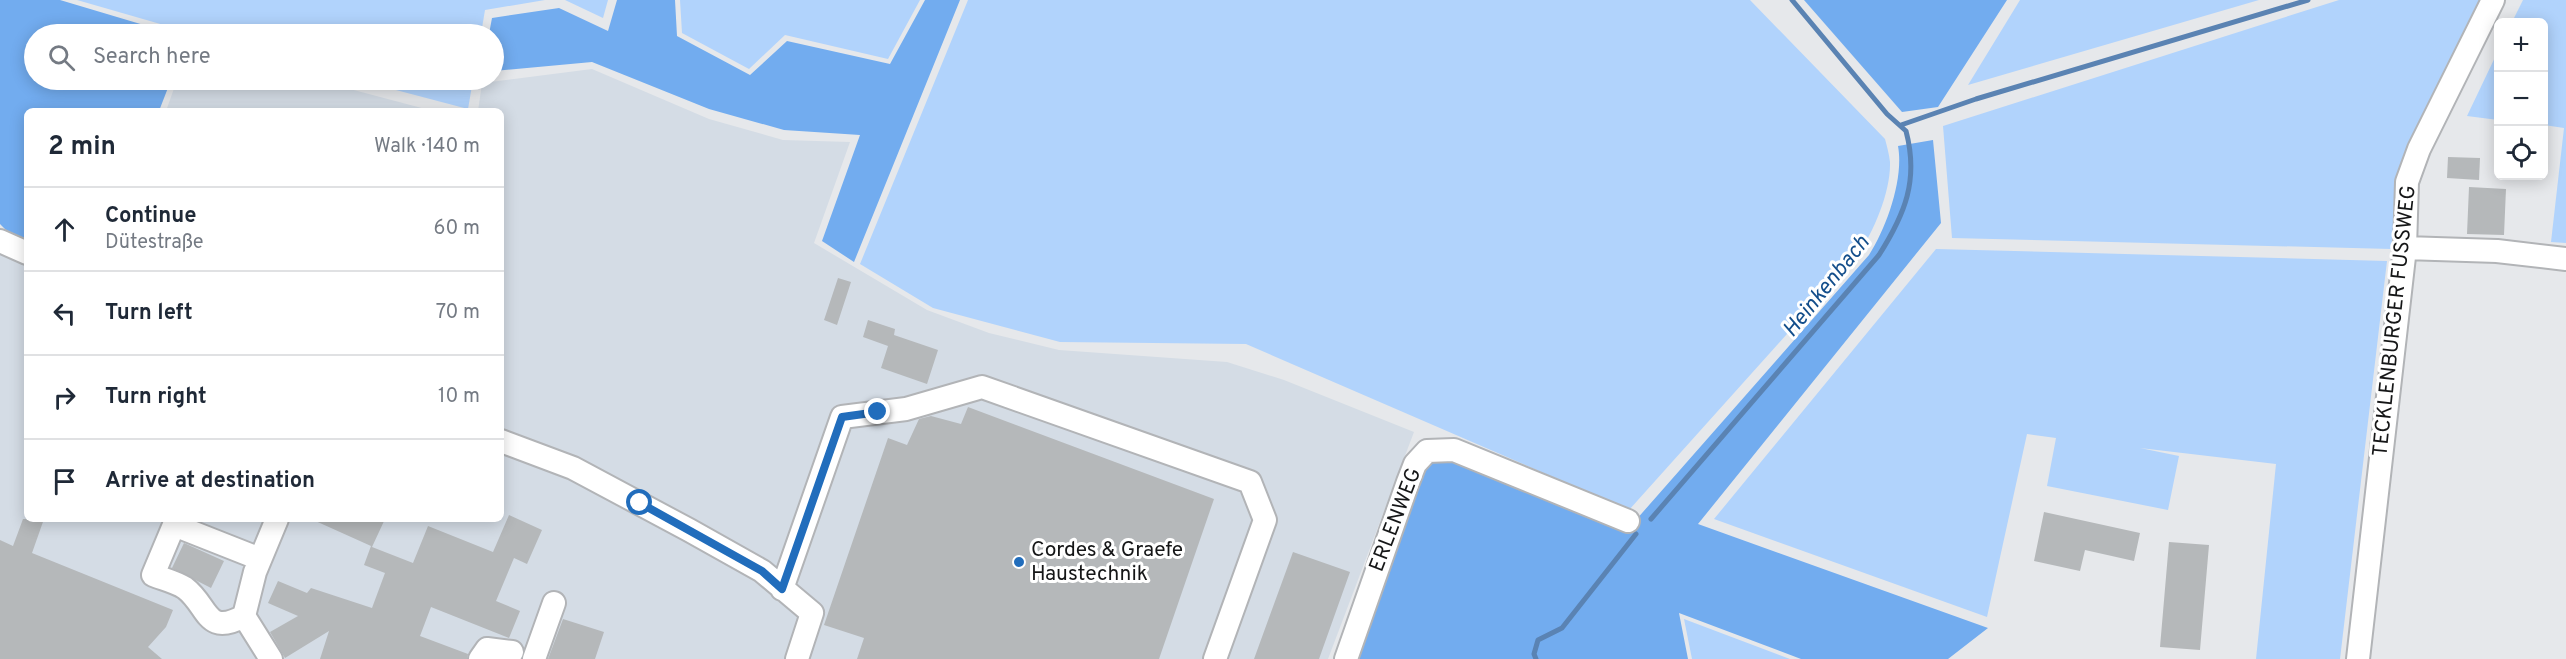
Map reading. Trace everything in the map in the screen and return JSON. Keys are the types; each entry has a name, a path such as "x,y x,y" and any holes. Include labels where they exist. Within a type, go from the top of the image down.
{"street":[{"name":"TECKLENBURGER FUSSWEG","path":"2358,659 2405,248 2407,182 2419,149 2493,0"},
{"path":"0,241 24,252"},
{"path":"2405,248 2497,251 2566,259"},
{"path":"782,589 842,417 906,409 982,387 1250,482 1265,520 1215,659"},
{"path":"504,442 573,468 762,571 812,613 796,659"},
{"name":"ERLENWEG","path":"1346,659 1415,464 1427,451 1454,450 1628,522"},
{"path":"260,559 174,525 153,575 183,587 195,597 203,613 215,622 229,624 244,616 260,559 276,522"},
{"path":"534,659 554,603"},
{"path":"244,616 271,659"},
{"path":"480,659 487,650 512,652"}],"shaded area":[{"path":"0,0 60,0 140,24 24,24 24,90 167,90 160,108 24,108 24,239 9,233 0,224"},
{"path":"77,0 545,0 485,10 483,24 160,24"},
{"path":"565,0 608,0 603,18"},
{"path":"617,0 675,0 677,36 750,75 787,41 890,64 925,0 960,0 854,262 822,241 860,135 784,130 709,109 592,62 504,70 504,24 491,24 492,18 559,8 608,31"},
{"path":"680,0 920,0 888,59 785,35 749,69 682,33"},
{"path":"968,0 1750,0 1885,139 1890,162 1888,185 1875,223 1858,255 1629,510 1246,344 1060,342 933,308 860,264"},
{"path":"1804,0 2007,0 1938,107 1902,112"},
{"path":"2020,0 2259,0 1968,85"},
{"path":"2339,0 2483,0 2401,183 2391,249 1952,238 1943,126"},
{"path":"2523,0 2566,0 2566,243 2551,242 2564,128 2548,126 2548,18 2514,18"},
{"path":"2494,59 2494,119 2467,116"},
{"path":"592,69 709,119 783,140 850,142 814,243 927,310 989,333 1059,350 1227,362 1284,380 1414,432 1328,659 0,659 0,235 24,247 24,522 504,522 504,108 478,108 481,90 504,90 504,80"},
{"path":"173,90 354,90 422,108 167,108"},
{"path":"396,90 471,90 468,108"},
{"path":"1933,140 1941,223 1698,524 1988,628 1948,659 1801,659 1679,613 1688,659 1357,659 1419,466 1435,457 1454,458 1628,529 1869,255 1888,217 1896,187 1899,173 1898,146"},
{"path":"1936,249 2387,261 2340,659 2256,659 2276,464 2140,448 2179,456 2168,510 2047,486 2056,438 2027,434 1987,617 1714,519"},
{"path":"1684,619 1790,659 1692,659"}],"building":[{"path":"2448,157 2480,158 2479,180 2447,178"},
{"path":"2469,187 2506,189 2504,235 2467,234"},
{"path":"838,278 851,282 837,325 824,320"},
{"path":"868,320 895,329 894,335 938,350 927,384 881,368 888,346 863,337"},
{"name":"Cordes & Graefe Haustechnik","path":"968,407 1214,499 1159,659 857,659 864,638 824,625 888,438 907,445 919,419 931,416 961,424"},
{"path":"2044,512 2140,533 2134,561 2085,550 2080,571 2034,561"},
{"path":"509,515 542,530 527,564 514,558 496,601 520,611 509,638 431,607 420,636 468,654 467,659 320,659 329,631 285,658 270,632 298,616 268,603 278,581 307,593 311,588 372,608 385,573 364,565 371,546 318,522 384,522 372,547 413,563 428,526 493,552"},
{"path":"23,519 24,522 43,522 32,553 173,610 166,627 148,647 162,659 0,659 0,540 13,546"},
{"path":"2169,542 2209,545 2200,650 2160,647"},
{"path":"184,543 224,561 211,588 172,568"},
{"path":"1293,552 1350,572 1319,659 1254,659"},
{"path":"563,619 604,632 595,659 548,659"}],"waterway":[{"name":"Heinkenbach","path":"1651,519 1879,255 1896,225 1907,196 1911,165 1906,131 1887,114 1792,0"},
{"path":"1901,125 1976,99 2308,0"},
{"name":"Heinkenbach","path":"1536,659 1534,654 1538,640 1562,628 1636,534"}],"place":[{"name":"Cordes & Graefe Haustechnik","path":"1019,562"}],"route":[{"path":"640,503 762,571 782,589 842,417 878,412"}]}
